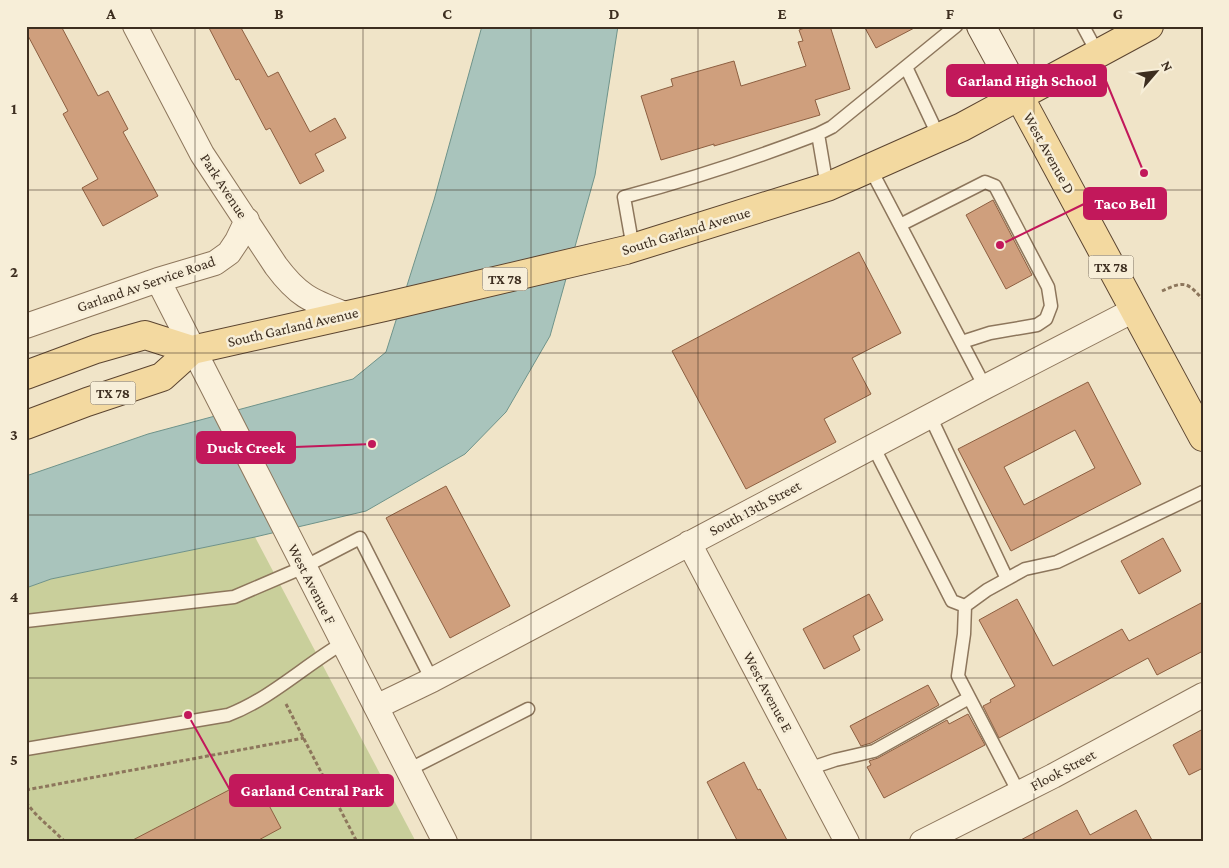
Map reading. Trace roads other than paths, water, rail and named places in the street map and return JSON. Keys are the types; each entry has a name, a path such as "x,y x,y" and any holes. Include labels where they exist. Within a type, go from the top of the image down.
{"main road":[{"name":"West Avenue D","path":"981,26 1203,438"},
{"name":"South Garland Avenue","path":"26,424 162,377 192,350 630,249 827,187 962,126 1149,26"},
{"path":"26,375 96,349 146,335 192,350"}],"street":[{"name":"Park Avenue","path":"135,26 202,154 289,283 309,299 347,315"},
{"name":"Garland Av Service Road","path":"26,326 158,280 215,263 230,253 247,220"},
{"name":"West Avenue F","path":"158,280 444,842"},
{"name":"South 13th Street","path":"376,707 432,680 1134,310"},
{"name":"West Avenue E","path":"690,543 847,842"},
{"name":"Flook Street","path":"922,842 1053,776 1203,695"}],"lane":[{"path":"630,249 624,197 693,179 751,160 832,127 956,26"},
{"path":"1083,26 1098,54"},
{"path":"906,67 940,137"},
{"path":"818,134 827,187"},
{"path":"870,168 985,387"},
{"path":"900,224 985,182 994,186 1048,287 1051,306 1046,319 1037,326 990,333 962,342"},
{"path":"930,416 1006,579"},
{"path":"873,446 952,601 965,606"},
{"path":"965,606 987,590 1025,569 1057,562 1203,492"},
{"path":"26,621 234,598 304,567 360,538 432,680"},
{"path":"965,606 964,634 958,676 1019,793"},
{"path":"26,749 228,714 248,707 321,656 343,643"},
{"path":"808,768 874,751 969,698"},
{"path":"408,770 528,709"}],"water":[{"path":"482,26 618,26 595,175 550,336 506,412 465,454 366,511 255,537 51,579 26,588 26,476 148,434 353,379 386,352 434,200"}],"place":[{"name":"Garland High School","path":"1144,173"},
{"name":"Taco Bell","path":"1000,245"},
{"name":"Duck Creek","path":"372,444"},
{"name":"Garland Central Park","path":"188,715"}]}
